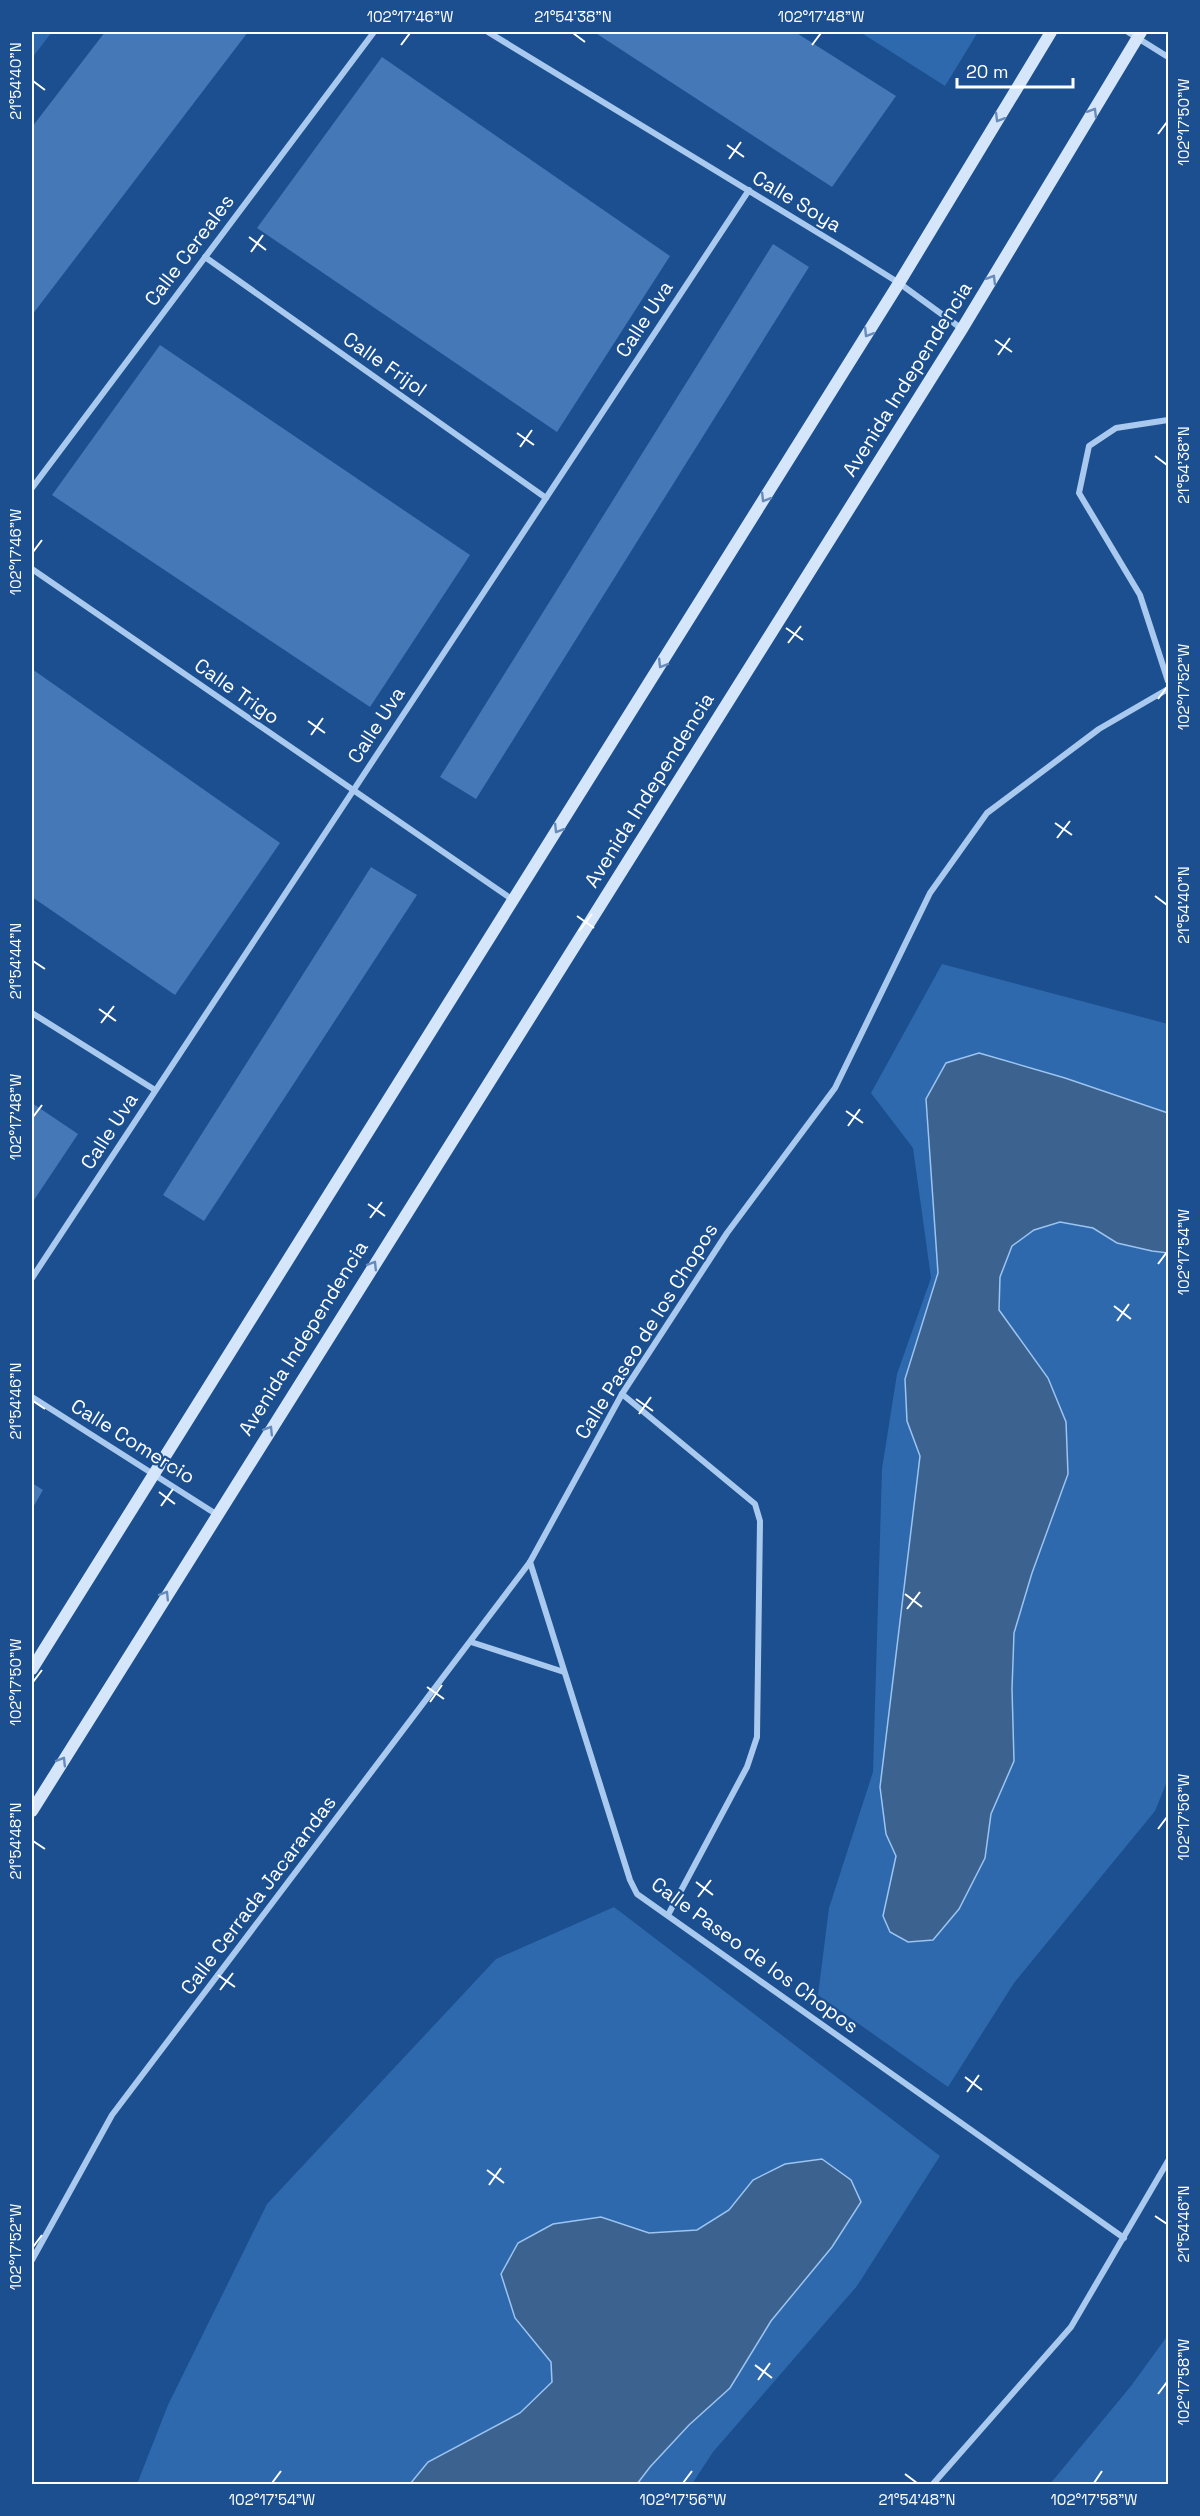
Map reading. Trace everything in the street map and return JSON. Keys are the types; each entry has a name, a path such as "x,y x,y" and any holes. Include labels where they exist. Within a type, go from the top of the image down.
{"main road":[{"path":"32,1669 152,1473 514,900 899,283 1051,32"},
{"name":"Avenida Independencia","path":"32,1811 216,1514 962,329 1136,34"}],"street":[{"name":"Calle Cereales","path":"32,488 374,32"},
{"name":"Calle Soya","path":"488,32 899,283 962,329"},
{"path":"1136,34 1168,57"},
{"name":"Calle Uva","path":"32,1278 749,190"},
{"name":"Calle Frijol","path":"205,257 546,498"},
{"path":"1168,420 1116,428 1089,446 1079,493 1140,595 1168,681"},
{"name":"Calle Trigo","path":"32,569 352,791 514,900"},
{"name":"Calle Paseo de los Chopos","path":"1124,2238 638,1894 630,1880 530,1562 622,1394 727,1233 835,1088 930,893 987,813 1099,729 1168,689"},
{"path":"32,1012 155,1090"},
{"path":"622,1394 755,1504 760,1521 757,1737 747,1767 668,1915"},
{"name":"Calle Comercio","path":"32,1397 216,1514"},
{"name":"Calle Cerrada Jacarandas","path":"32,2260 112,2115 530,1562"},
{"path":"471,1642 564,1672"},
{"path":"933,2484 1071,2327 1168,2161"}],"shaded area":[{"path":"32,32 52,32 32,58"},
{"path":"860,32 978,32 945,86"},
{"path":"942,964 1168,1024 1168,1779 1155,1811 1014,1983 948,2087 818,1995 829,1908 873,1772 882,1469 897,1374 931,1278 913,1148 871,1093"},
{"path":"979,1053 1065,1078 1168,1113 1168,1253 1117,1243 1093,1228 1060,1222 1034,1230 1012,1246 1000,1277 999,1310 1048,1378 1066,1422 1068,1474 1032,1573 1014,1633 1012,1689 1014,1761 991,1814 985,1858 959,1909 933,1940 908,1942 890,1932 883,1916 896,1856 886,1834 880,1787 920,1456 907,1421 905,1379 938,1273 926,1099 946,1063"},
{"path":"614,1907 940,2156 857,2286 713,2452 692,2484 137,2484 168,2405 267,2204 496,1959"},
{"path":"822,2159 851,2180 861,2202 832,2247 771,2321 730,2388 689,2425 637,2484 410,2484 428,2462 520,2413 552,2382 551,2362 515,2318 501,2274 518,2243 553,2224 601,2217 649,2233 697,2230 729,2210 753,2180 785,2164"},
{"path":"1168,2335 1168,2484 1050,2484 1131,2386"}],"building":[{"path":"105,32 248,32 32,315 32,127"},
{"path":"594,32 795,32 896,96 832,187"},
{"path":"382,57 670,256 557,432 257,228"},
{"path":"773,244 809,267 476,799 440,777"},
{"path":"160,345 470,555 370,707 52,495"},
{"path":"32,669 280,843 175,995 32,897"},
{"path":"371,867 417,895 204,1221 163,1195"},
{"path":"32,1103 78,1134 32,1203"},
{"path":"32,1483 43,1490 32,1509"}]}
